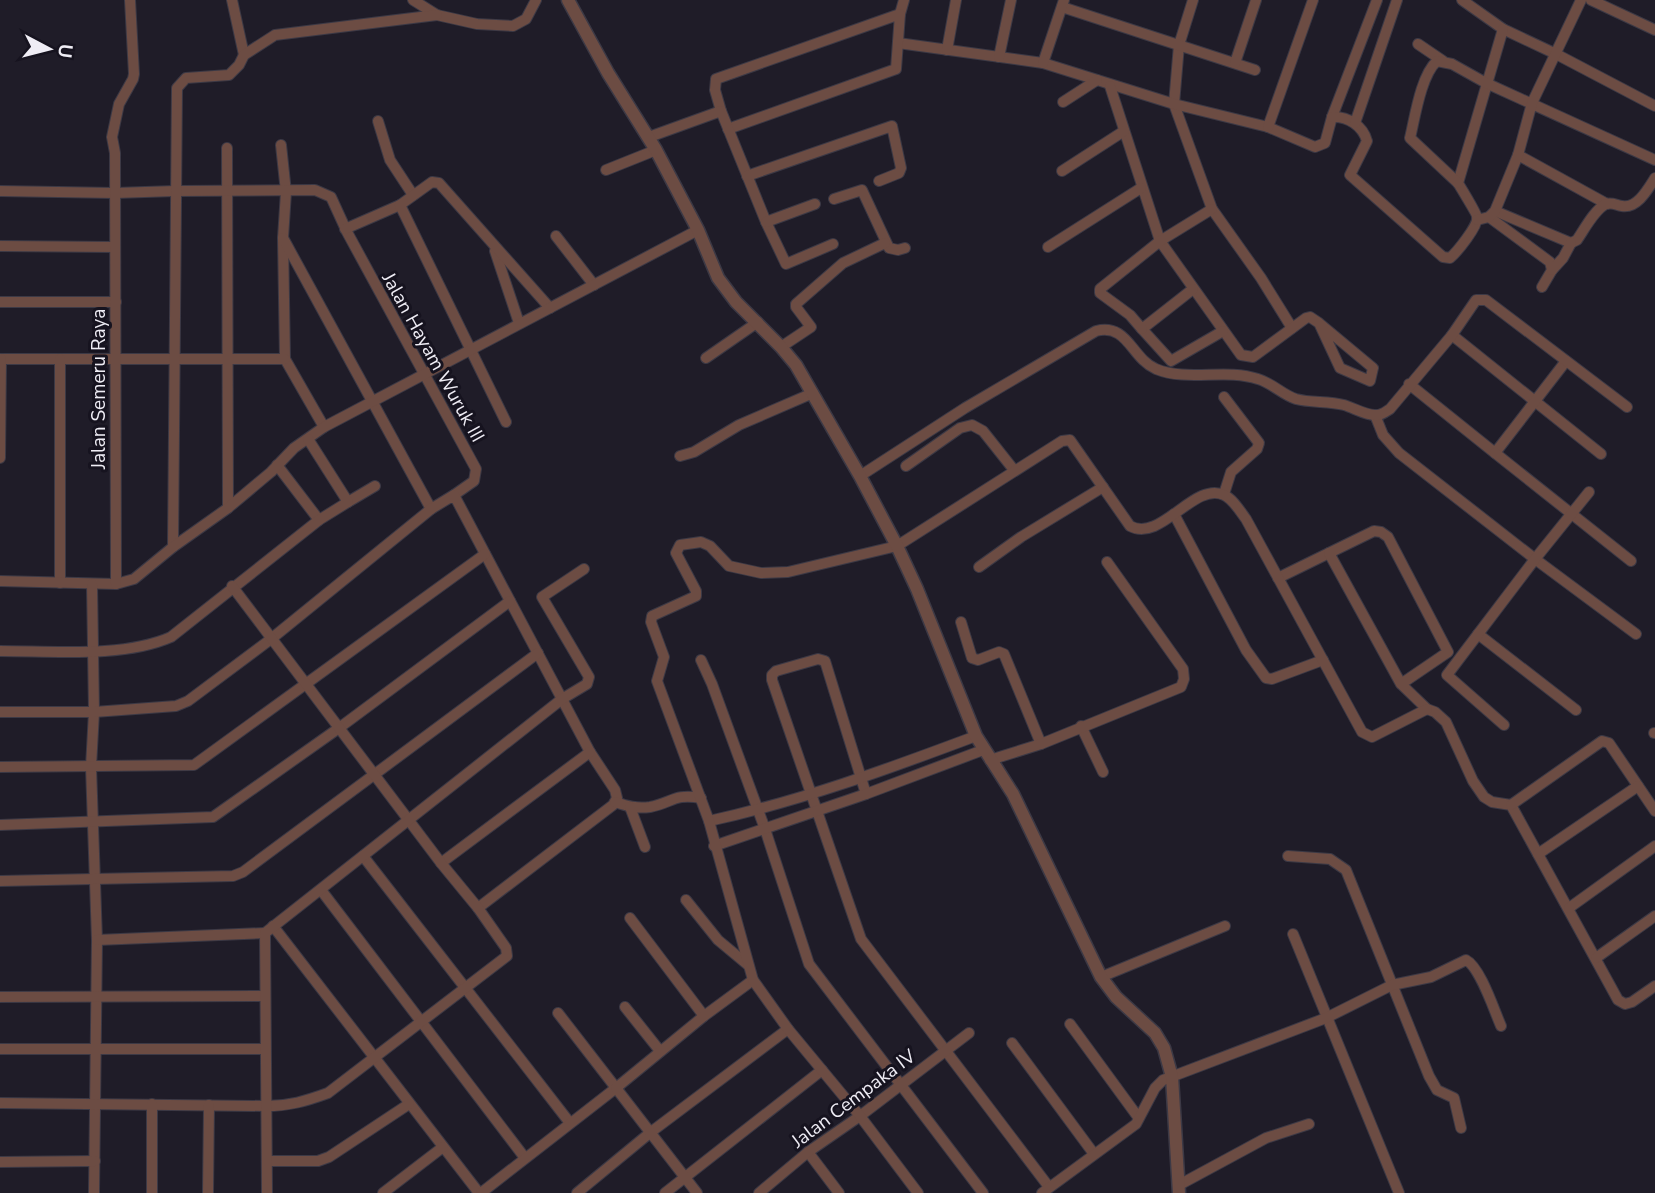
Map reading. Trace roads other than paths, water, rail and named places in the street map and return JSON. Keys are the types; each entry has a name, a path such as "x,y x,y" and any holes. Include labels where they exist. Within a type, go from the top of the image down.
{"street":[{"name":"Jalan Semeru Raya","path":"116,584 116,302 112,137 119,104 134,74 130,0"},
{"path":"232,0 244,55"},
{"path":"413,0 437,15 477,24 513,26 526,19 536,0"},
{"path":"568,0 608,73 649,137 698,230 718,278 736,302 758,322 796,365 860,476 897,546 926,610 975,736 1024,814 1101,977 1116,998 1159,1039 1172,1077 1179,1189 1266,1138 1309,1124"},
{"path":"728,129 896,69 900,14 904,0"},
{"path":"947,50 956,0"},
{"path":"999,57 1011,0"},
{"path":"1193,0 1179,45 1174,104 1212,209 1261,278 1292,328"},
{"path":"1235,63 1256,0"},
{"path":"1268,127 1313,0"},
{"path":"898,43 1043,63 1174,104 1268,127 1315,147 1325,143 1332,117 1377,0"},
{"path":"1355,123 1398,0"},
{"path":"1462,0 1503,29 1655,106"},
{"path":"1492,214 1518,155 1532,103 1581,0"},
{"path":"1591,0 1655,30"},
{"path":"1043,63 1063,3 1255,70"},
{"path":"833,244 786,264 721,111 715,90 716,79 900,14"},
{"path":"173,547 177,88 186,78 229,75 244,55 275,35 437,15"},
{"path":"1458,183 1503,29"},
{"path":"1418,44 1443,61 1486,83 1655,160"},
{"path":"1332,117 1345,117 1367,136 1350,175 1443,257 1446,259 1453,256 1474,229 1476,214 1458,183 1410,138 1428,74 1433,64 1443,61"},
{"path":"1063,102 1097,80"},
{"path":"1111,86 1141,188 1160,241 1241,355 1253,356 1306,318 1313,318 1373,368 1370,381 1340,368 1318,323"},
{"path":"649,137 721,111"},
{"path":"378,121 390,160 414,195"},
{"path":"747,176 892,126 901,168 899,173 879,181"},
{"path":"1062,171 1124,131"},
{"path":"281,145 286,192 283,237 285,359 324,427"},
{"path":"227,148 228,508"},
{"path":"606,170 656,150"},
{"path":"1518,155 1607,204 1631,206 1655,178"},
{"path":"345,229 400,205 432,182 439,183 550,308"},
{"path":"1048,247 1141,188"},
{"name":"Jalan Hayam Wuruk III","path":"0,712 94,712 176,706 188,701 271,639 431,509 474,481 476,469 345,229 331,197 315,190 286,192"},
{"path":"834,199 862,190 885,243 892,250 905,248"},
{"path":"0,191 286,192"},
{"path":"766,222 815,204"},
{"path":"1542,287 1572,243 1607,204"},
{"path":"400,205 506,422"},
{"path":"1212,209 1160,241 1100,289 1100,293 1130,315 1171,361 1223,331"},
{"path":"1477,220 1492,214 1572,243"},
{"path":"1492,214 1544,256 1552,264 1552,270"},
{"path":"0,581 116,584 134,579 228,508 294,448 324,427 698,230"},
{"path":"556,236 594,285"},
{"path":"283,237 431,509"},
{"path":"781,347 810,327 796,303 843,263 885,243"},
{"path":"493,245 519,323"},
{"path":"0,246 115,247"},
{"path":"1142,330 1194,289"},
{"path":"860,476 965,408 1096,331 1104,329 1116,331 1144,361 1158,370 1181,374 1244,375 1272,384 1293,398 1337,404 1375,415 1390,409 1452,335 1476,300 1481,298 1627,407"},
{"path":"0,302 116,302"},
{"path":"706,358 758,322"},
{"path":"1452,335 1535,404 1601,454"},
{"path":"0,458 0,359 285,359"},
{"path":"60,359 60,583"},
{"path":"1495,453 1566,361"},
{"path":"1409,384 1631,561"},
{"path":"680,456 694,452 739,425 813,393"},
{"path":"1224,397 1259,443 1257,449 1231,472 1224,494"},
{"path":"1375,415 1383,435 1399,453 1636,634"},
{"path":"906,466 960,428 972,425 983,431 1014,470"},
{"path":"308,439 348,502"},
{"path":"918,1193 753,981 709,821 657,681 664,657 651,622 652,616 696,596 696,591 676,553 680,545 701,541 710,546 729,566 761,573 788,572 897,546 1014,470 1062,441 1070,440 1130,526 1138,530 1146,529 1174,514 1201,496 1210,493 1224,494 1246,519 1362,732 1367,736 1372,737 1427,709"},
{"path":"277,465 319,520"},
{"path":"0,651 93,651 145,646 171,637 232,586 319,520 375,486"},
{"path":"979,567 1021,537 1103,487"},
{"path":"1504,725 1447,675 1570,513 1589,492"},
{"path":"454,495 590,752 615,790 615,802"},
{"path":"1174,514 1246,650 1266,678 1272,679 1323,660"},
{"path":"1278,578 1374,531 1388,537 1448,652 1401,684"},
{"path":"1329,553 1401,684 1427,709 1446,722 1473,781 1484,797 1492,802 1511,805 1602,741 1609,743 1655,811"},
{"path":"0,767 194,765 485,554"},
{"path":"715,846 986,755 1041,744 1181,687 1183,669 1107,562"},
{"path":"97,940 269,930 562,699 587,684 589,677 542,597 584,569"},
{"path":"92,584 94,712 91,767 97,940 94,1193"},
{"path":"0,1103 289,1106 328,1093 467,989 508,954 478,908 232,586"},
{"path":"0,825 213,817 339,728 510,601"},
{"path":"961,622 972,658 978,660 999,652 1004,654 1041,744"},
{"path":"1478,634 1576,710"},
{"path":"0,881 233,876 243,872 538,653"},
{"path":"866,794 825,662 818,659 776,671 772,680 859,935 946,1050 1046,1190 1137,1122 1155,1088 1163,1080 1326,1018 1392,985 1432,977 1466,960 1478,974 1501,1026"},
{"path":"701,660 765,829 809,964 983,1193"},
{"path":"1081,726 1103,772"},
{"path":"709,821 758,811 862,779 975,736"},
{"path":"441,863 590,752"},
{"path":"1538,854 1638,786"},
{"path":"615,802 630,807 648,807 686,795 701,798"},
{"path":"478,908 615,802"},
{"path":"1511,805 1622,1003 1632,1002 1655,986"},
{"path":"630,807 645,847"},
{"path":"1569,908 1655,846"},
{"path":"363,856 570,1123"},
{"path":"1288,856 1330,859 1346,870 1432,1082 1437,1090 1454,1099 1461,1128"},
{"path":"321,890 525,1158"},
{"path":"686,900 718,940 749,965"},
{"path":"1596,958 1655,916"},
{"path":"630,918 704,1016"},
{"path":"1101,977 1225,926"},
{"path":"269,930 480,1193 704,1016 753,981"},
{"path":"267,1193 264,996 269,930"},
{"path":"1293,934 1399,1193"},
{"path":"0,997 264,996"},
{"path":"625,1007 660,1051"},
{"path":"558,1013 697,1193"},
{"path":"1070,1024 1138,1117"},
{"path":"577,1193 651,1132 788,1029"},
{"name":"Jalan Cempaka IV","path":"763,1192 808,1152 969,1033"},
{"path":"1012,1043 1094,1154"},
{"path":"0,1049 265,1049"},
{"path":"665,1193 822,1070"},
{"path":"152,1104 152,1193"},
{"path":"267,1161 318,1161 329,1157 409,1104"},
{"path":"208,1193 209,1105"},
{"path":"383,1193 443,1147"},
{"path":"808,1152 839,1193"},
{"path":"0,1162 95,1161"}]}
